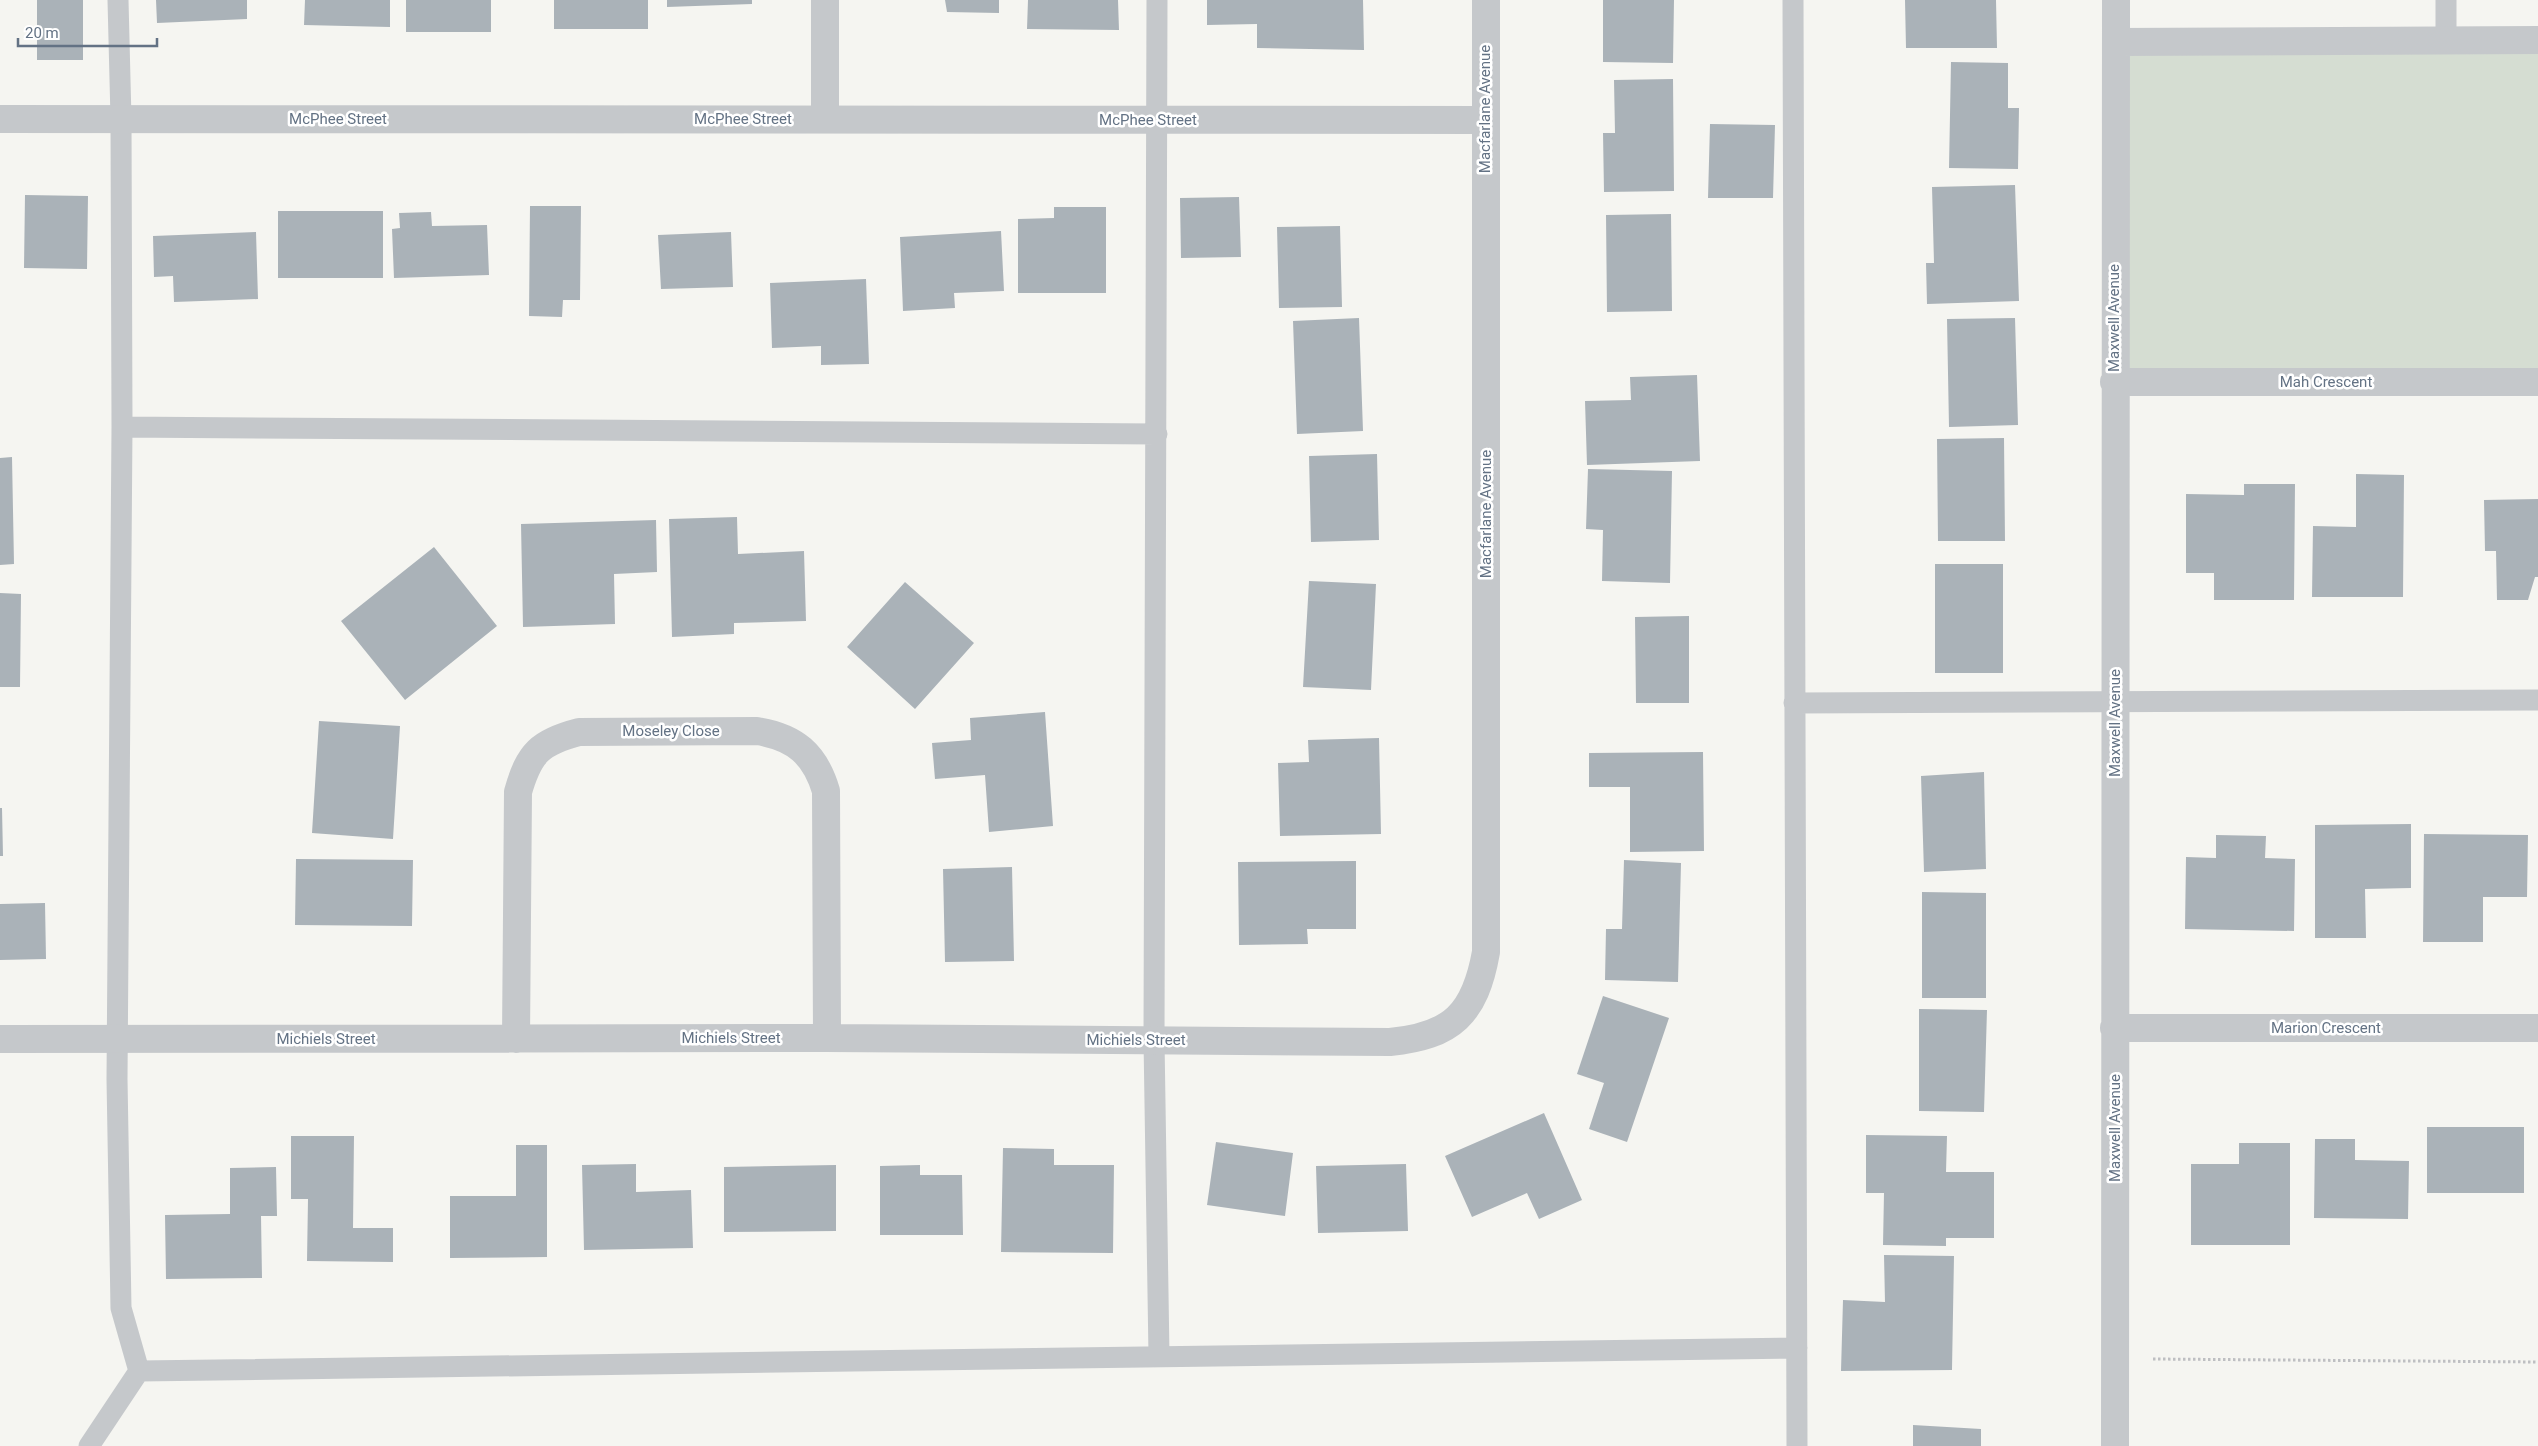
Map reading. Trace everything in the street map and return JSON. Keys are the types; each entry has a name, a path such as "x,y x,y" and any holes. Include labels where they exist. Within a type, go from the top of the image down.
{"street":[{"path":"825,0 825,119"},
{"name":"Macfarlane Avenue","path":"1457,1020 1471,1000 1481,978 1486,952 1486,0"},
{"name":"Maxwell Avenue","path":"2115,1446 2114,382 2116,0"},
{"path":"2116,42 2538,40"},
{"name":"McPhee Street","path":"0,119 1485,120"},
{"name":"Mah Crescent","path":"2114,382 2538,382"},
{"name":"Moseley Close","path":"516,1039 517,807 518,792 525,767 537,751 555,738 579,732 737,731 777,734 796,744 810,757 820,773 826,791 827,1038"},
{"name":"Michiels Street","path":"0,1039 827,1038 1390,1042 1419,1039 1438,1032 1457,1020"},
{"name":"Marion Crescent","path":"2114,1028 2538,1028"}],"lane":[{"path":"90,1446 139,1371 120,1308 116,1039 122,428 122,119 118,0"},
{"path":"1157,0 1154,1040 1159,1356"},
{"path":"1793,0 1797,1446"},
{"path":"2446,0 2446,41"},
{"path":"122,428 1157,434"},
{"path":"1794,703 2538,700"},
{"path":"139,1371 1797,1348"}],"path":[{"path":"2115,1359 2538,1362"}],"shaded area":[{"path":"2538,40 2538,382 2114,382 2116,42"}],"building":[{"path":"37,0 83,0 83,60 37,60"},
{"path":"156,0 247,0 247,19 157,23"},
{"path":"305,0 390,0 390,27 304,25"},
{"path":"406,0 491,0 491,32 406,32"},
{"path":"554,0 648,0 648,29 554,29"},
{"path":"667,0 752,0 752,4 667,7"},
{"path":"945,0 999,0 999,13 947,12"},
{"path":"1028,0 1118,0 1119,30 1027,29"},
{"path":"1207,0 1363,0 1364,50 1257,48 1257,24 1207,25"},
{"path":"1603,0 1674,0 1673,63 1603,62"},
{"path":"1905,0 1996,0 1997,48 1906,48"},
{"path":"1951,62 2008,63 2008,108 2019,108 2018,169 1949,168"},
{"path":"1673,79 1674,191 1604,192 1603,133 1615,133 1614,80"},
{"path":"1710,124 1775,125 1773,198 1708,198"},
{"path":"2015,185 2019,301 1927,304 1926,263 1934,263 1932,187"},
{"path":"25,195 88,196 87,269 24,268"},
{"path":"1239,197 1241,257 1181,258 1180,198"},
{"path":"530,206 581,206 580,300 563,300 562,317 529,316"},
{"path":"1054,207 1106,207 1106,293 1018,293 1018,219 1054,218"},
{"path":"278,211 383,211 383,278 278,278"},
{"path":"431,212 432,226 487,225 489,275 394,278 392,229 400,228 399,213"},
{"path":"1671,214 1672,311 1607,312 1606,215"},
{"path":"1340,226 1342,307 1279,308 1277,227"},
{"path":"1001,231 1004,291 954,293 955,308 903,311 900,237"},
{"path":"256,232 258,299 174,302 173,276 154,277 153,236"},
{"path":"731,232 733,287 661,289 658,235"},
{"path":"866,279 869,364 821,365 821,346 772,348 770,283"},
{"path":"1359,318 1363,431 1297,434 1293,321"},
{"path":"2015,318 2018,425 1949,427 1947,319"},
{"path":"1697,375 1700,461 1587,465 1585,401 1631,400 1630,377"},
{"path":"2004,438 2005,541 1938,541 1937,439"},
{"path":"1377,454 1379,540 1311,542 1309,456"},
{"path":"12,457 14,564 0,565 0,458"},
{"path":"1588,469 1672,471 1670,583 1602,581 1603,530 1586,529"},
{"path":"2356,474 2404,475 2403,597 2312,597 2313,526 2356,527"},
{"path":"2244,484 2295,484 2294,600 2214,600 2214,573 2186,573 2186,494 2244,495"},
{"path":"2538,499 2538,577 2535,577 2528,600 2497,600 2496,551 2485,551 2484,500"},
{"path":"737,517 738,554 804,551 806,621 734,623 734,634 672,637 669,519"},
{"path":"656,520 657,572 614,574 615,624 523,627 521,524"},
{"path":"434,547 497,626 405,700 341,621"},
{"path":"1935,564 2003,564 2003,673 1935,673"},
{"path":"1309,581 1376,584 1371,690 1303,687"},
{"path":"905,582 974,643 915,709 847,647"},
{"path":"0,593 21,594 20,687 0,687"},
{"path":"1689,616 1689,703 1636,703 1635,617"},
{"path":"1045,712 1053,826 989,832 985,775 935,779 932,743 971,740 970,718"},
{"path":"319,721 400,726 393,839 312,833"},
{"path":"1379,738 1381,834 1280,836 1278,763 1309,762 1308,740"},
{"path":"1703,752 1704,851 1630,852 1630,787 1589,787 1589,753"},
{"path":"1984,772 1986,869 1924,872 1921,776"},
{"path":"0,808 2,808 3,856 0,856"},
{"path":"2411,824 2411,888 2365,889 2366,938 2315,938 2315,825"},
{"path":"2424,834 2528,835 2527,897 2483,897 2483,942 2423,942"},
{"path":"2216,835 2266,836 2265,858 2295,859 2294,931 2185,929 2186,857 2216,858"},
{"path":"296,859 413,860 412,926 295,925"},
{"path":"1624,860 1681,863 1678,982 1605,980 1606,929 1622,929"},
{"path":"1356,861 1356,929 1307,929 1308,944 1239,945 1238,862"},
{"path":"1012,867 1014,961 945,962 943,869"},
{"path":"1922,892 1986,893 1986,998 1922,998"},
{"path":"45,903 46,959 0,960 0,904"},
{"path":"1603,996 1669,1018 1627,1142 1589,1129 1604,1083 1577,1074"},
{"path":"1919,1009 1987,1010 1984,1112 1919,1111"},
{"path":"1544,1113 1582,1200 1539,1219 1527,1193 1472,1217 1445,1156"},
{"path":"2427,1127 2524,1127 2524,1193 2427,1193"},
{"path":"1866,1135 1947,1136 1946,1172 1994,1172 1994,1238 1946,1238 1946,1246 1883,1245 1884,1193 1866,1193"},
{"path":"291,1136 354,1136 353,1228 393,1228 393,1262 307,1261 308,1199 291,1199"},
{"path":"2315,1139 2355,1139 2355,1160 2409,1161 2408,1219 2314,1218"},
{"path":"1216,1142 1293,1153 1285,1216 1207,1205"},
{"path":"2239,1143 2290,1143 2290,1245 2191,1245 2191,1164 2239,1164"},
{"path":"516,1145 547,1145 547,1257 450,1258 450,1196 516,1196"},
{"path":"1003,1148 1054,1149 1054,1165 1114,1165 1113,1253 1001,1252"},
{"path":"636,1164 636,1192 691,1190 693,1248 584,1250 582,1165"},
{"path":"1406,1164 1408,1231 1318,1233 1316,1166"},
{"path":"836,1165 836,1231 724,1232 724,1167"},
{"path":"920,1165 920,1175 962,1175 963,1235 880,1235 880,1166"},
{"path":"276,1167 277,1216 261,1216 262,1278 166,1279 165,1215 230,1214 230,1168"},
{"path":"1884,1255 1954,1256 1952,1370 1841,1371 1843,1300 1885,1302"},
{"path":"1913,1425 1981,1429 1981,1446 1913,1446"}]}
